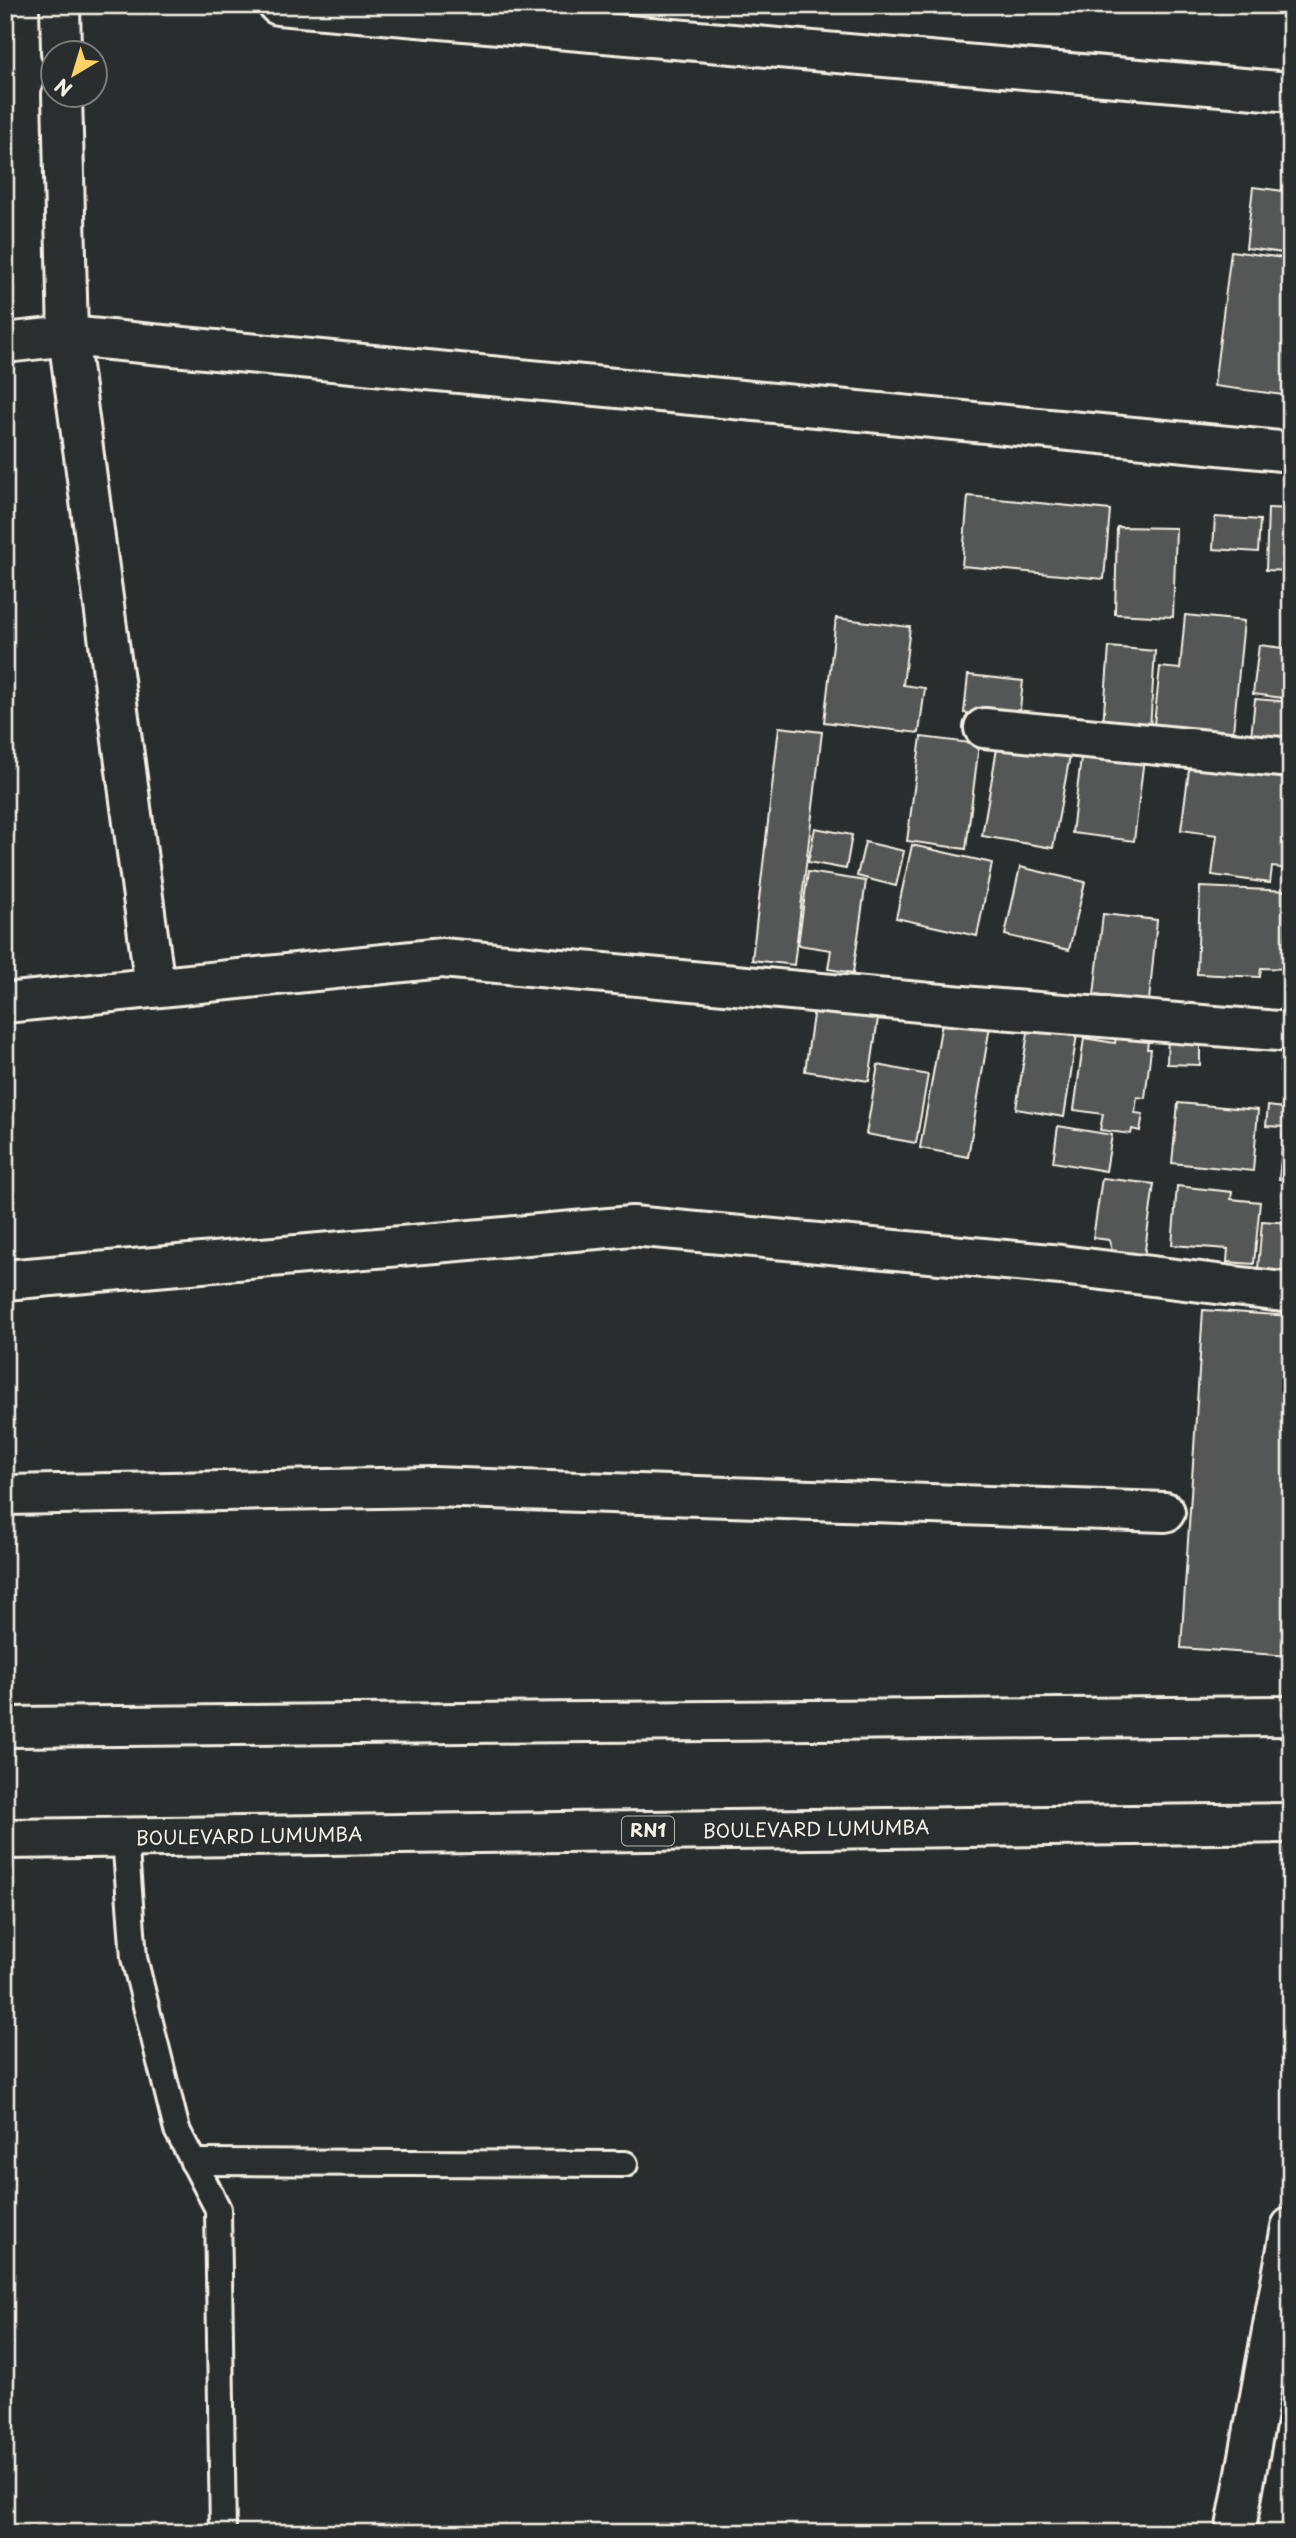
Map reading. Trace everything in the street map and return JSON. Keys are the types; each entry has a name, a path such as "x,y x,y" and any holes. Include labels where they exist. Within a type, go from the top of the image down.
{"main road":[{"path":"60,5 61,38"},
{"path":"278,5 368,9 1291,92"},
{"path":"62,108 68,336 155,987"},
{"path":"5,343 68,336 1291,452"},
{"path":"984,729 1291,758"},
{"path":"5,1003 442,958 974,1007 1291,1032"},
{"path":"5,1280 632,1226 1060,1265 1291,1293"},
{"path":"5,1494 433,1487 1165,1512"},
{"path":"5,1727 1291,1716"},
{"name":"BOULEVARD LUMUMBA","path":"5,1839 1291,1823"},
{"path":"1235,2533 1291,2227"}],"lane":[{"path":"125,1837 134,1958 177,2130 218,2209 223,2533"},
{"path":"193,2162 625,2164"}],"building":[{"path":"1253,187 1291,192 1291,254 1246,248"},
{"path":"1231,251 1291,259 1291,396 1214,386"},
{"path":"968,496 1110,510 1104,579 962,566"},
{"path":"1268,508 1291,509 1291,571 1266,570"},
{"path":"1215,517 1260,520 1258,552 1213,549"},
{"path":"1117,527 1176,528 1173,617 1115,614"},
{"path":"1185,615 1244,621 1233,732 1154,724 1160,667 1180,669"},
{"path":"836,618 910,627 903,685 925,688 919,733 824,722"},
{"path":"1259,645 1291,649 1291,699 1253,694"},
{"path":"1109,647 1155,651 1150,729 1103,725"},
{"path":"968,675 1023,681 1019,719 964,713"},
{"path":"1255,699 1291,702 1291,752 1250,747"},
{"path":"779,727 822,732 794,965 752,960"},
{"path":"921,737 979,744 966,849 907,841"},
{"path":"998,743 1070,755 1053,848 982,836"},
{"path":"1082,750 1144,758 1134,841 1072,833"},
{"path":"1190,762 1291,775 1291,869 1272,867 1270,883 1212,875 1217,835 1181,830"},
{"path":"815,828 852,835 846,869 808,862"},
{"path":"865,842 904,851 896,886 857,876"},
{"path":"912,845 992,863 977,936 896,918"},
{"path":"1020,867 1085,882 1069,950 1005,935"},
{"path":"808,872 866,881 853,973 828,969 831,950 798,945"},
{"path":"1200,887 1291,891 1291,921 1287,921 1285,948 1291,948 1291,969 1261,968 1260,977 1197,974"},
{"path":"1103,914 1157,920 1149,1001 1094,995"},
{"path":"814,1008 878,1018 869,1081 805,1071"},
{"path":"943,1017 990,1026 968,1157 920,1148"},
{"path":"1030,1020 1078,1028 1064,1117 1016,1109"},
{"path":"1168,1034 1200,1035 1200,1065 1167,1064"},
{"path":"1116,1036 1148,1041 1147,1049 1151,1049 1145,1098 1137,1097 1135,1113 1143,1114 1140,1131 1132,1129 1131,1134 1100,1130 1103,1114 1074,1110 1084,1038 1115,1043"},
{"path":"1282,1052 1291,1053 1291,1073 1280,1072"},
{"path":"878,1065 928,1075 916,1143 866,1134"},
{"path":"1178,1103 1258,1110 1253,1171 1172,1163"},
{"path":"1268,1106 1291,1109 1291,1180 1279,1179 1284,1127 1266,1126"},
{"path":"1058,1126 1112,1135 1106,1171 1053,1162"},
{"path":"1102,1178 1154,1184 1144,1257 1112,1251 1109,1240 1093,1238"},
{"path":"1177,1186 1232,1192 1231,1199 1260,1202 1254,1264 1227,1262 1228,1249 1172,1245"},
{"path":"1262,1221 1291,1223 1291,1285 1257,1281"},
{"path":"1203,1310 1291,1316 1291,1656 1181,1648"}]}
